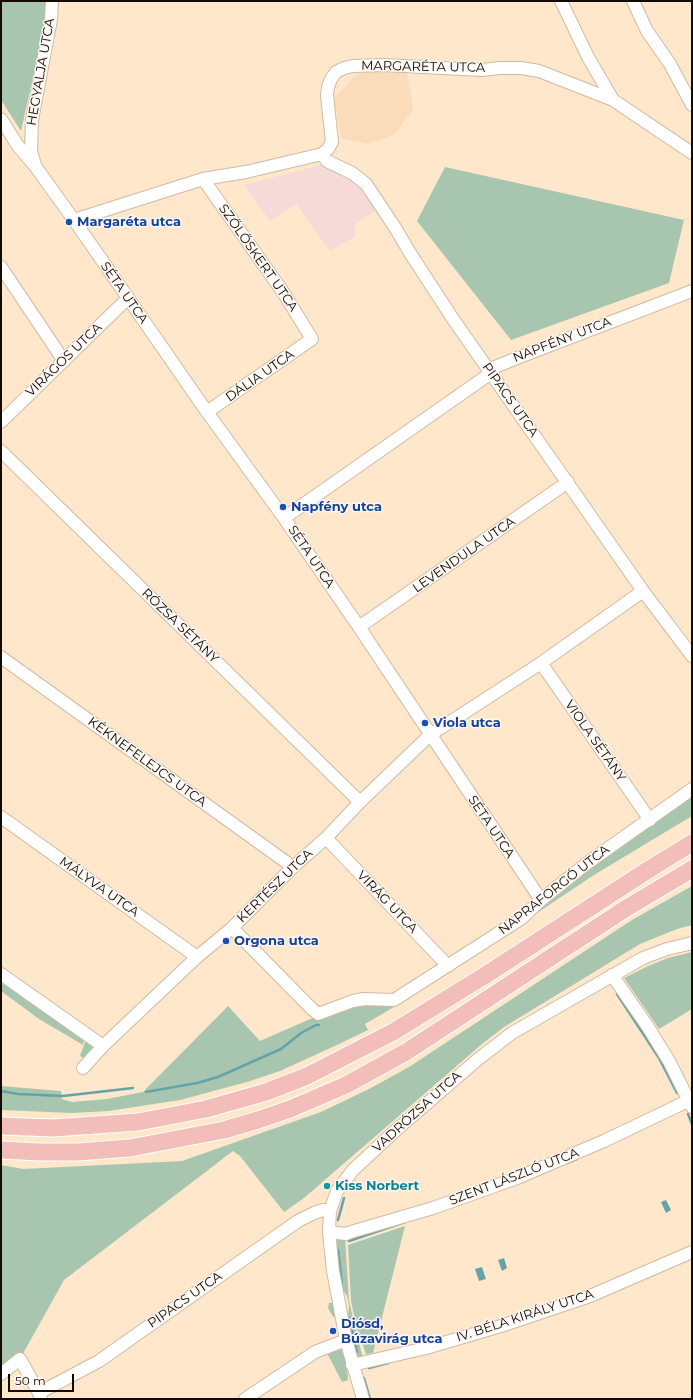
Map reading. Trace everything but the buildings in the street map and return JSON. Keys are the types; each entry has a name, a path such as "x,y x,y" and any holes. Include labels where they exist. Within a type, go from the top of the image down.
{"highway":[{"path":"1,1126 32,1128 72,1127 110,1125 158,1119 229,1103 266,1092 307,1076 393,1032 484,976 692,843"},
{"path":"1,1150 77,1152 130,1148 224,1130 290,1109 346,1085 406,1052 625,909 692,869"}],"street":[{"name":"HEGYALJA UTCA","path":"35,166 31,151 32,120 51,20 52,1"},
{"path":"561,1 588,57 613,100"},
{"path":"633,1 647,31 670,64 692,105"},
{"name":"MARGARÉTA UTCA","path":"322,154 328,149 332,142 327,95 331,79 336,72 344,68 384,64 482,70 521,68 539,71 613,100 692,153"},
{"name":"SÉTA UTCA","path":"1,119 18,146 35,166 74,220 207,412 284,518 359,627 541,900"},
{"path":"74,220 203,179 246,172 322,154"},
{"name":"PIPACS UTCA","path":"322,154 327,161 352,173 366,184 453,319 643,590 692,656"},
{"name":"SZŐLŐSKERT UTCA","path":"203,179 283,292 312,339"},
{"path":"1,268 64,361"},
{"name":"NAPFÉNY UTCA","path":"284,518 492,373 496,367 692,291"},
{"name":"VIRÁGOS UTCA","path":"1,422 128,298"},
{"name":"DÁLIA UTCA","path":"207,412 312,339"},
{"name":"RÓZSA SÉTÁNY","path":"1,451 360,802"},
{"name":"LEVENDULA UTCA","path":"359,627 568,482"},
{"path":"430,735 541,663 643,590"},
{"name":"KÉKNEFELEJCS UTCA","path":"1,658 293,867"},
{"name":"VIOLA SÉTÁNY","path":"541,663 650,820"},
{"name":"KERTÉSZ UTCA","path":"83,1068 103,1046 197,957 232,928 293,867 326,838 360,802 430,735"},
{"name":"NAPRAFORGÓ UTCA","path":"232,928 318,1014 353,1001 364,999 394,1000 522,918 541,900 586,864 692,789"},
{"name":"MÁLYVA UTCA","path":"1,817 197,957"},
{"name":"VIRÁG UTCA","path":"326,838 448,966"},
{"name":"VADRÓZSA UTCA","path":"363,1399 346,1340 334,1277 329,1232 330,1211 337,1191 353,1170 401,1126 477,1060 512,1034 643,958 667,949 692,943"},
{"path":"1,974 103,1046"},
{"path":"612,975 656,1040 691,1102"},
{"name":"SZENT LÁSZLÓ UTCA","path":"329,1232 346,1234 433,1208 517,1178 691,1102"},
{"name":"PIPACS UTCA","path":"40,1396 99,1361 298,1221 323,1210 330,1211"},
{"name":"IV. BÉLA KIRÁLY UTCA","path":"352,1365 426,1348 508,1324 590,1296 692,1252"},
{"path":"245,1399 315,1352 346,1340"},
{"path":"1,1374 20,1359 40,1396"}],"shaded area":[{"path":"381,68 407,72 413,110 394,135 368,144 341,138 334,98 356,75"},
{"path":"320,165 349,175 376,210 354,225 356,236 330,251 296,204 270,221 244,185"}],"green space":[{"path":"1,1 46,1 39,50 21,131 1,100"},
{"path":"445,167 684,220 669,283 511,340 417,221"},
{"path":"692,794 692,816 594,875 537,913 542,903"},
{"path":"692,886 692,925 677,929 640,944 504,1027 482,1044 304,1198 284,1212 240,1156 233,1151 64,1280 20,1359 1,1374 1,1165 23,1169 182,1161 321,1112 369,1089 409,1067 632,920"},
{"path":"692,952 692,1009 659,1029 624,978 668,958"},
{"path":"1,981 33,1005 79,1034 84,1040 83,1045 39,1019 1,991"},
{"path":"365,1001 395,1003 394,1007 365,1024 368,1030 280,1071 247,1082 180,1100 109,1111 72,1113 1,1110 1,1086 61,1091 62,1099 72,1102 107,1099 143,1092 228,1006 260,1041 333,1009"},
{"path":"86,1040 97,1048 89,1061 80,1056"},
{"path":"405,1226 373,1353 366,1354 357,1329 351,1301 348,1245"},
{"path":"345,1238 349,1301 363,1359 356,1357 347,1327 349,1306 347,1296 338,1283 335,1243 338,1240"},
{"path":"329,1303 334,1303 337,1315 333,1317 328,1308"},
{"path":"337,1348 342,1350 346,1355 348,1380 342,1382 326,1351"}],"water":[{"path":"666,1200 671,1210 666,1213 661,1202"},
{"path":"504,1258 507,1268 502,1271 498,1260"},
{"path":"482,1267 486,1279 479,1281 475,1269"}],"waterway":[{"path":"617,994 659,1058 677,1093"},
{"path":"146,1092 197,1083 218,1077 281,1049 301,1033 316,1025 319,1025"},
{"path":"1,1091 18,1094 63,1096 133,1088"},
{"path":"688,1114 692,1124"},
{"path":"567,1163 577,1159"},
{"path":"338,1220 344,1198"},
{"path":"349,1241 405,1222"},
{"path":"338,1250 342,1285"},
{"path":"349,1318 357,1352"},
{"path":"369,1368 388,1363"},
{"path":"364,1378 370,1399"}],"place":[{"name":"Margaréta utca","path":"69,222"},
{"name":"Napfény utca","path":"283,507"},
{"name":"Viola utca","path":"425,723"},
{"name":"Orgona utca","path":"226,941"},
{"name":"Kiss Norbert","path":"327,1186"},
{"name":"Diósd, Búzavirág utca","path":"333,1331"}]}
